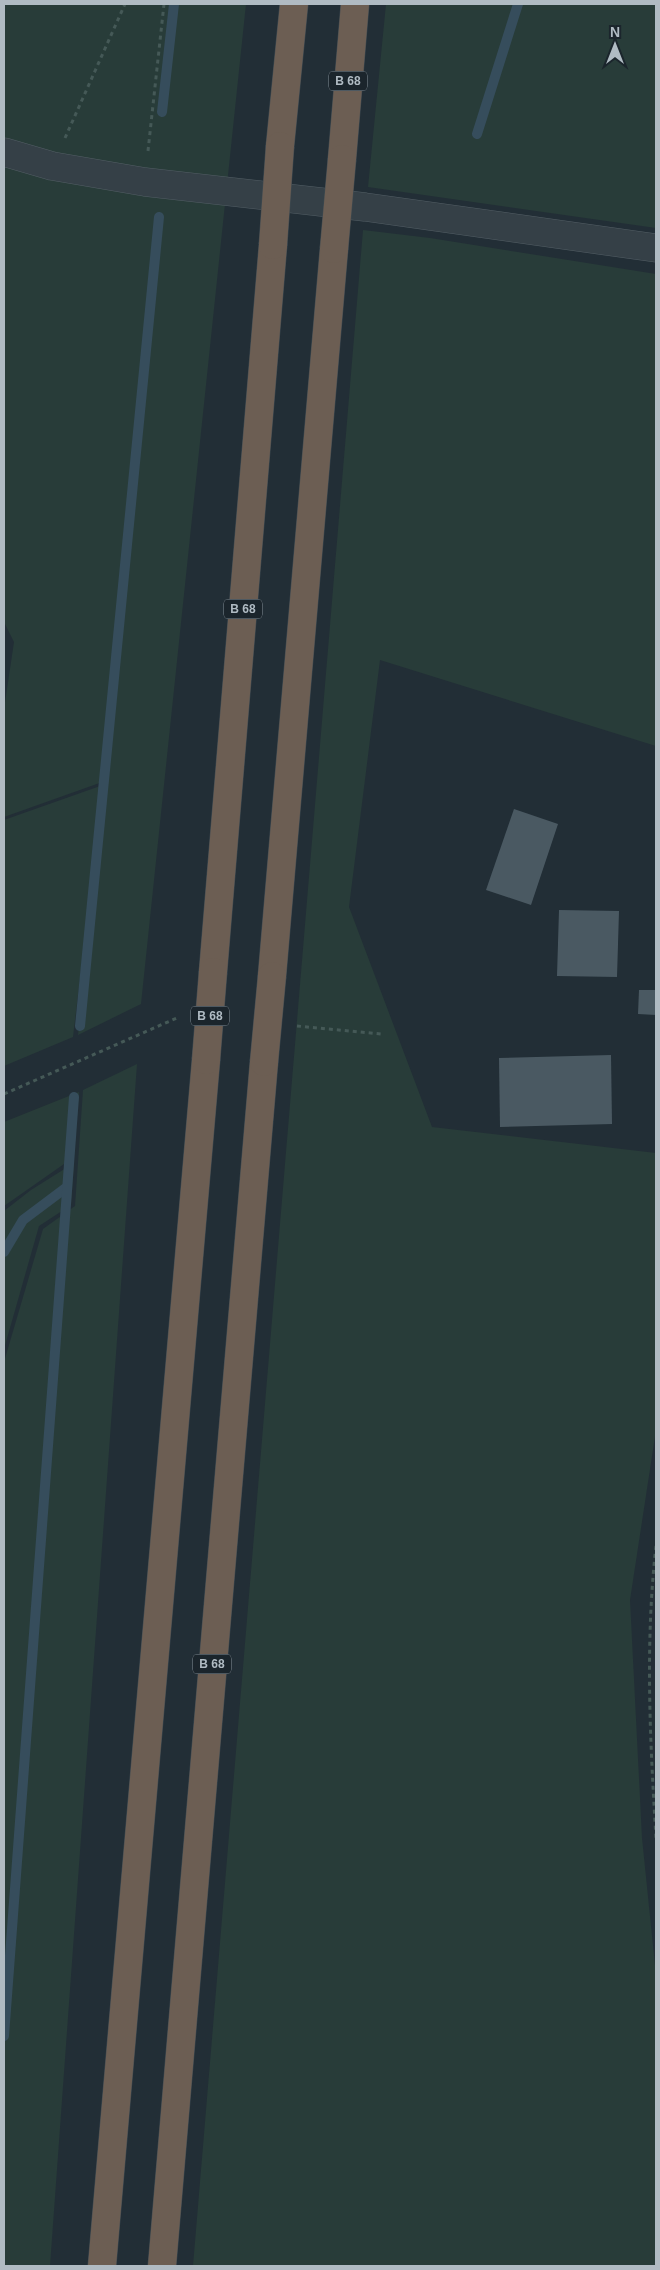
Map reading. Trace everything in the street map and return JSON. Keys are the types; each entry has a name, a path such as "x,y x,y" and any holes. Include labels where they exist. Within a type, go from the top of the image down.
{"highway":[{"name":"B 68","path":"102,2266 206,1060 280,146 294,4"},
{"name":"B 68","path":"162,2266 354,4"}],"street":[{"path":"4,152 52,166 145,182 365,207 656,248"}],"path":[{"path":"52,166 125,4"},
{"path":"145,182 164,4"},
{"path":"656,1546 650,1598 650,1722 656,1838"}],"green space":[{"path":"4,4 246,4 141,1004 78,1035 108,780 4,817 4,709 14,642 4,622"},
{"path":"386,4 656,4 656,228 368,187"},
{"path":"363,230 430,238 656,274 656,746 380,660 349,907 432,1127 656,1153 656,1430 630,1600 642,1838 656,1975 656,2266 193,2266"},
{"path":"103,785 73,1037 4,1066 4,820"},
{"path":"137,1064 50,2266 4,2266 4,1362 43,1229 75,1206 83,1090"},
{"path":"79,1092 74,1157 4,1206 4,1122"},
{"path":"74,1163 71,1205 39,1226 4,1349 4,1211 31,1190"}],"building":[{"path":"514,809 558,824 531,905 486,890"},
{"path":"559,910 619,911 617,977 557,976"},
{"path":"639,990 656,990 656,1015 638,1014"},
{"path":"611,1055 612,1124 500,1127 499,1058"}],"waterway":[{"path":"162,112 174,4"},
{"path":"477,134 518,4"},
{"path":"80,1026 159,217"},
{"path":"4,2036 74,1097"},
{"path":"4,1252 23,1220 67,1187"}]}
